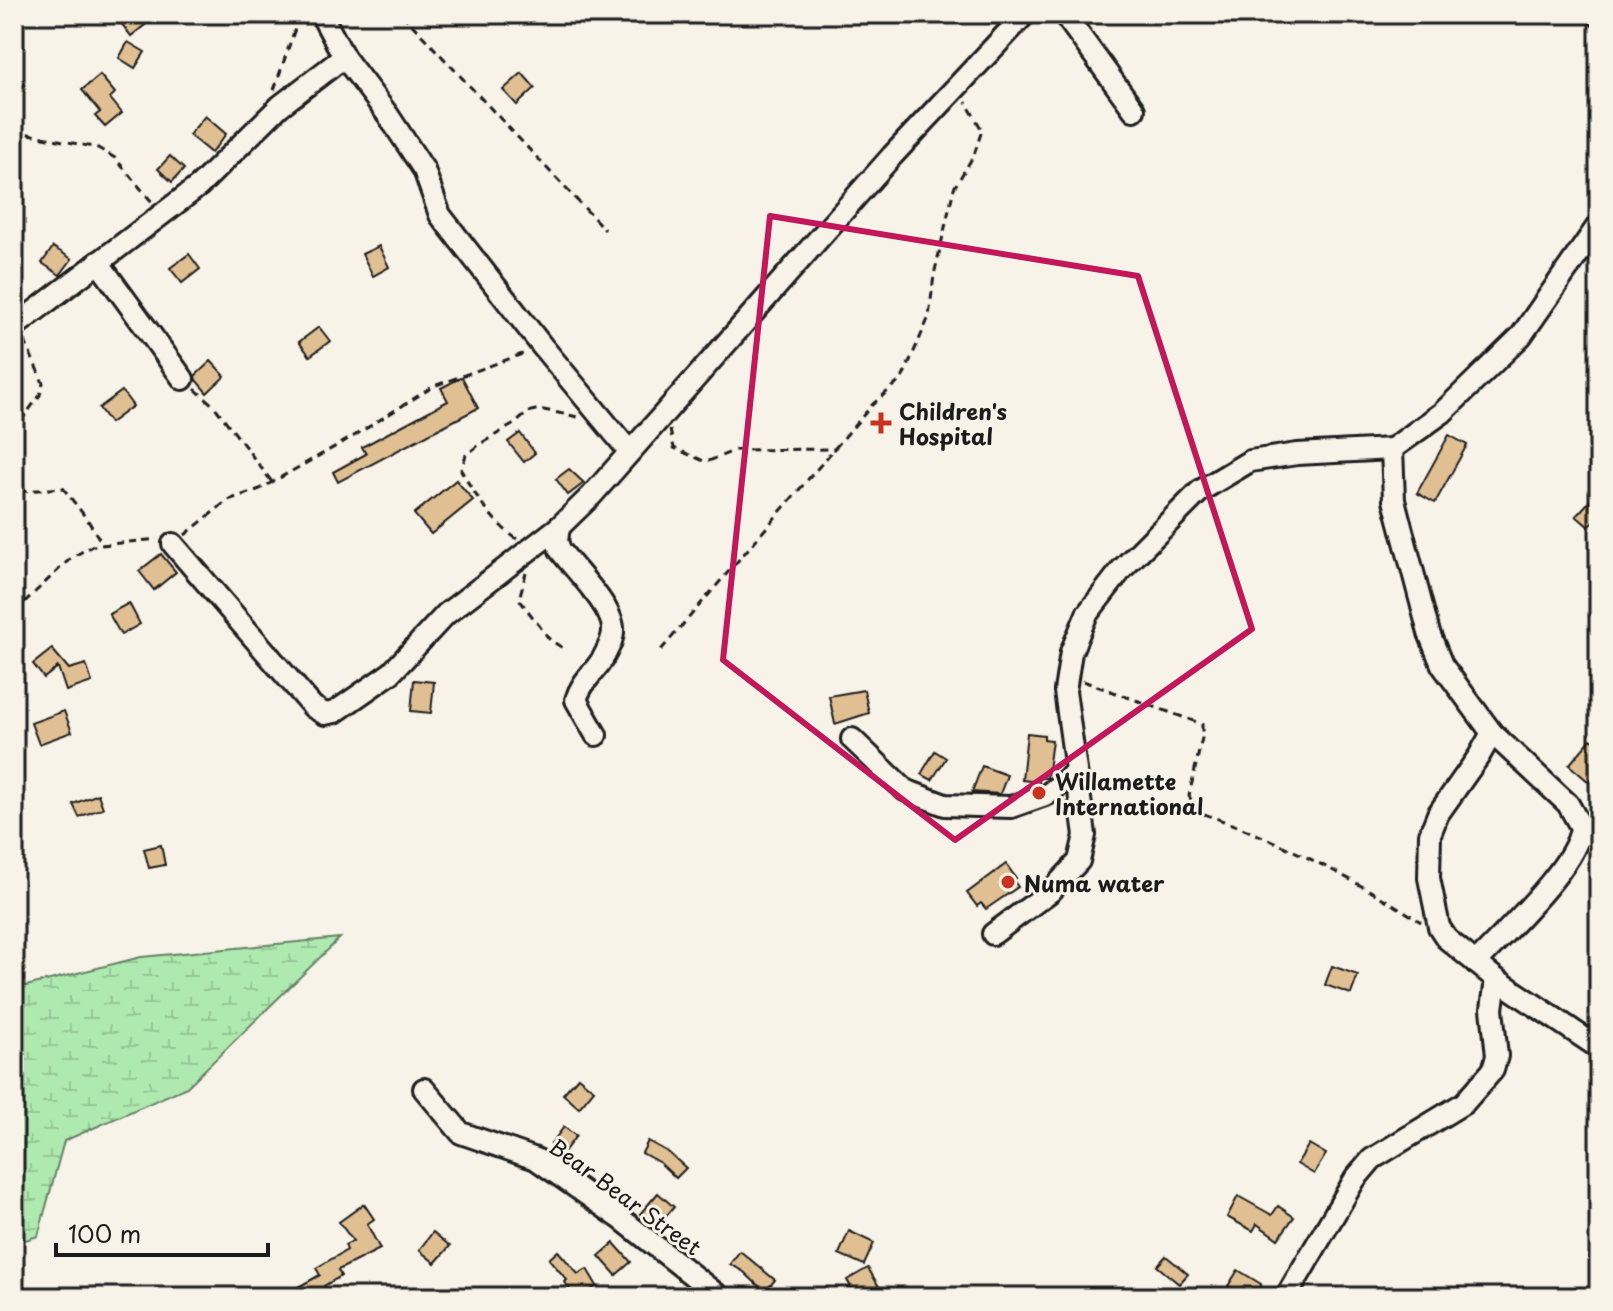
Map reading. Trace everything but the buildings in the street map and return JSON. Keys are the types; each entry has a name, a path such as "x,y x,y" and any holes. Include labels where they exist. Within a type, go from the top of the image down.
{"street":[{"path":"321,14 344,57 424,170 440,215 629,451"},
{"path":"173,544 313,707 325,714 335,712 391,673 446,614 559,527 592,495 956,85 1025,14"},
{"path":"1064,14 1134,110"},
{"path":"16,326 213,173 291,97 344,57"},
{"path":"993,934 1051,891 1079,861 1085,835 1065,691 1071,652 1087,614 1122,569 1200,491 1250,461 1297,454 1392,449 1442,413 1521,336 1599,224"},
{"path":"98,262 183,379"},
{"path":"1392,449 1394,500 1429,633 1442,665 1492,733 1568,804 1581,827 1576,848 1546,887 1476,963"},
{"path":"559,527 557,541 560,550 607,611 613,625 611,642 580,688 576,700 596,735"},
{"path":"1492,733 1438,814 1430,834 1429,878 1439,927 1447,939 1496,979 1599,1048"},
{"path":"852,739 905,790 945,805 1011,807 1048,794 1076,772"},
{"path":"1286,1297 1355,1179 1372,1159 1464,1103 1493,1070 1497,1056 1492,1009 1496,979"},
{"name":"Bear Bear Street","path":"424,1089 461,1133 536,1159 620,1218 720,1297"}],"path":[{"path":"264,122 300,14"},
{"path":"402,14 605,230"},
{"path":"661,650 873,404 902,379 929,317 934,275 954,188 974,155 982,130 956,85"},
{"path":"14,131 98,148 115,158 161,214"},
{"path":"14,448 18,444 23,418 40,395 43,383 16,326"},
{"path":"14,612 71,558 92,546 158,539 173,544 228,500 272,482 434,386 542,346"},
{"path":"183,379 206,397 272,482"},
{"path":"566,650 550,640 534,623 519,599 531,549 514,538 495,519 461,470 466,455 528,412 539,409 605,423"},
{"path":"665,411 674,448 706,462 736,450 835,449"},
{"path":"14,475 25,491 63,488 103,545"},
{"path":"1068,675 1202,724 1202,738 1189,796 1198,812 1233,823 1339,875 1388,900 1423,923"}],"highlighted area":[{"path":"770,216 1138,276 1252,629 955,840 723,660"}],"green space":[{"path":"340,938 187,1087 64,1141 38,1236 16,1243 14,989 141,957"}],"place":[{"name":"Children's Hospital","path":"881,423"},
{"name":"Willamette International","path":"1039,793"},
{"name":"Numa water","path":"1008,882"}]}
